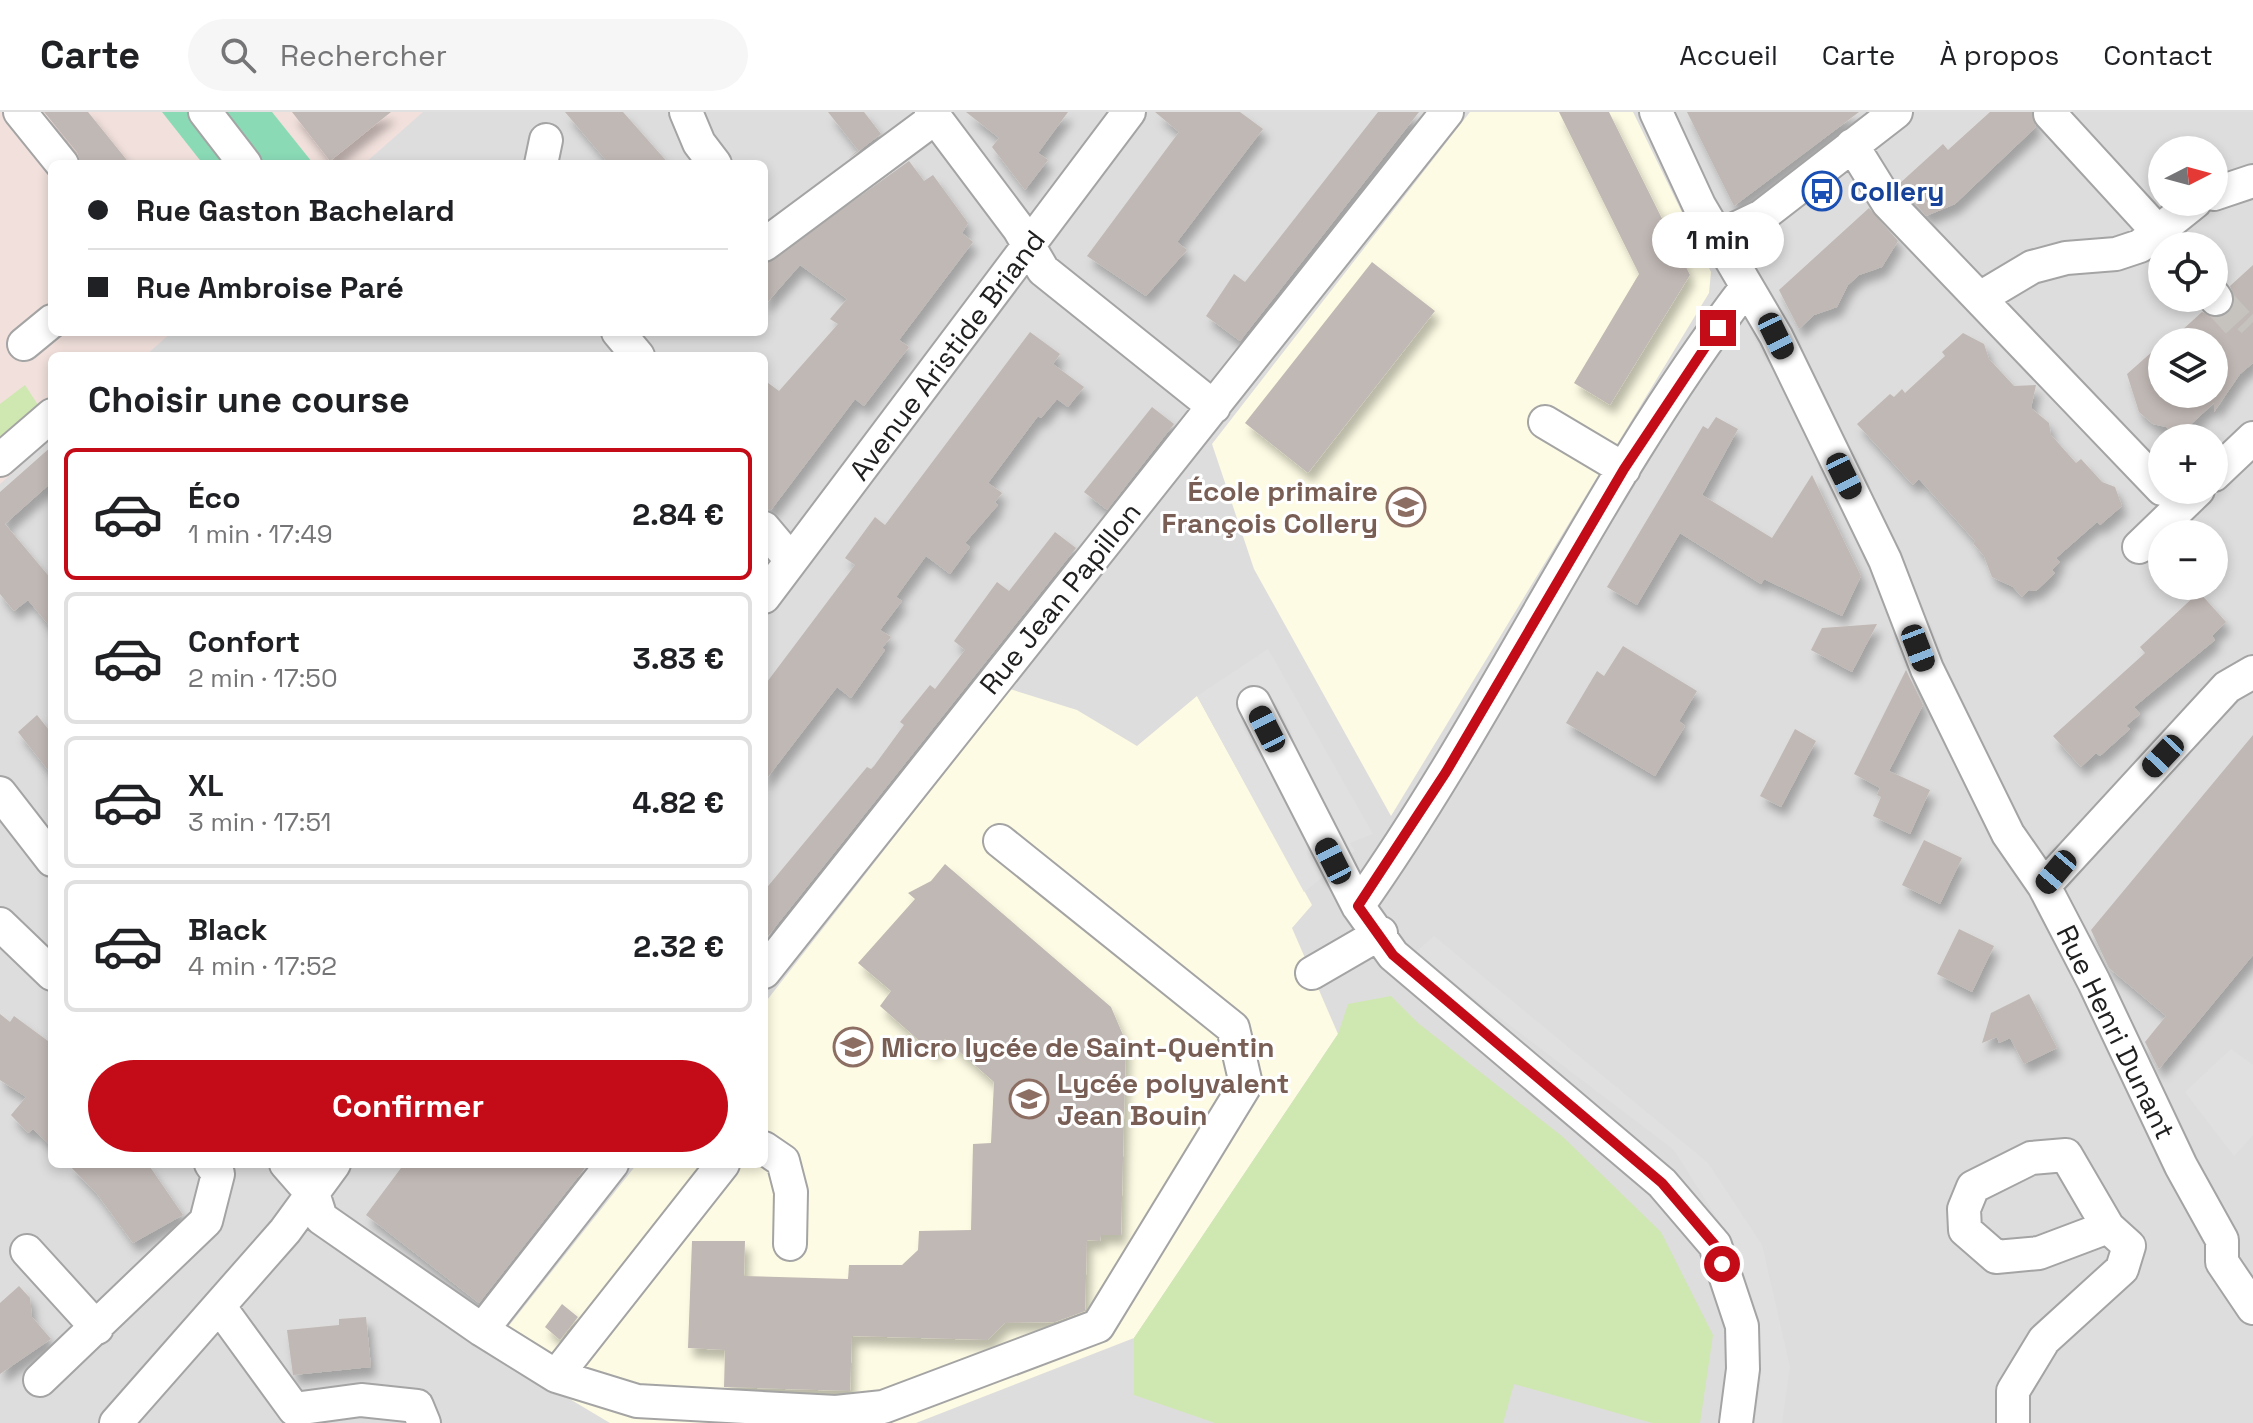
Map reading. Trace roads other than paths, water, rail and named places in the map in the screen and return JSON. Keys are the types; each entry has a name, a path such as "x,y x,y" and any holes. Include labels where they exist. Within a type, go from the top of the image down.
{"street":[{"path":"20,112 59,160"},
{"path":"205,112 242,160"},
{"path":"686,112 699,143 712,160"},
{"name":"Avenue Aristide Briand","path":"768,592 1129,112"},
{"name":"Rue Jean Papillon","path":"768,967 1447,112"},
{"name":"Rue Henri Dunant","path":"1656,112 1670,148 1745,289 1776,336 1885,560 1927,669 2008,834 2044,886 2181,1166 2222,1240 2222,1262 2253,1308"},
{"path":"1718,237 1762,216 1896,112"},
{"path":"2050,114 2158,232"},
{"path":"768,236 933,115 1029,246 1043,270 1214,407"},
{"path":"1852,145 1888,203 2148,468"},
{"path":"2228,189 2253,181"},
{"path":"2170,232 2183,216"},
{"path":"1980,298 2032,267 2066,258 2116,254 2148,244"},
{"path":"1358,906 1446,772 1624,469 1745,289"},
{"path":"24,344 48,324"},
{"path":"0,460 48,404"},
{"path":"1545,422 1624,469"},
{"path":"2228,462 2253,438"},
{"path":"2139,547 2162,504"},
{"path":"768,533 791,560"},
{"path":"2044,886 2227,687 2253,672"},
{"path":"1254,703 1358,906 1381,933 1393,955 1662,1183 1715,1245 1742,1326 1743,1369 1736,1423"},
{"path":"6,811 48,856"},
{"path":"290,1168 314,1196 321,1218 482,1330 556,1376 637,1401 836,1412 883,1407 1098,1326 1246,1084 1233,1028 1000,841"},
{"path":"0,924 48,970"},
{"path":"1312,973 1381,933"},
{"path":"768,1151 783,1161 791,1192 790,1244"},
{"path":"40,1380 206,1221 218,1174 214,1168"},
{"path":"116,1423 314,1196 332,1168"},
{"path":"482,1330 609,1168"},
{"path":"556,1376 720,1168"},
{"path":"2013,1423 2013,1391 2044,1340 2122,1269 2129,1246 2108,1227"},
{"path":"27,1251 97,1328"},
{"path":"219,1306 294,1409 361,1400 417,1406 424,1423"}],"tunnel":[{"path":"2228,312 2238,323 2246,315 2253,322"}],"place":[{"name":"Collery","path":"1822,191"},
{"name":"École primaire François Collery","path":"1406,507"},
{"name":"Micro lycée de Saint-Quentin","path":"853,1047"},
{"name":"Lycée polyvalent Jean Bouin","path":"1029,1099"}]}
